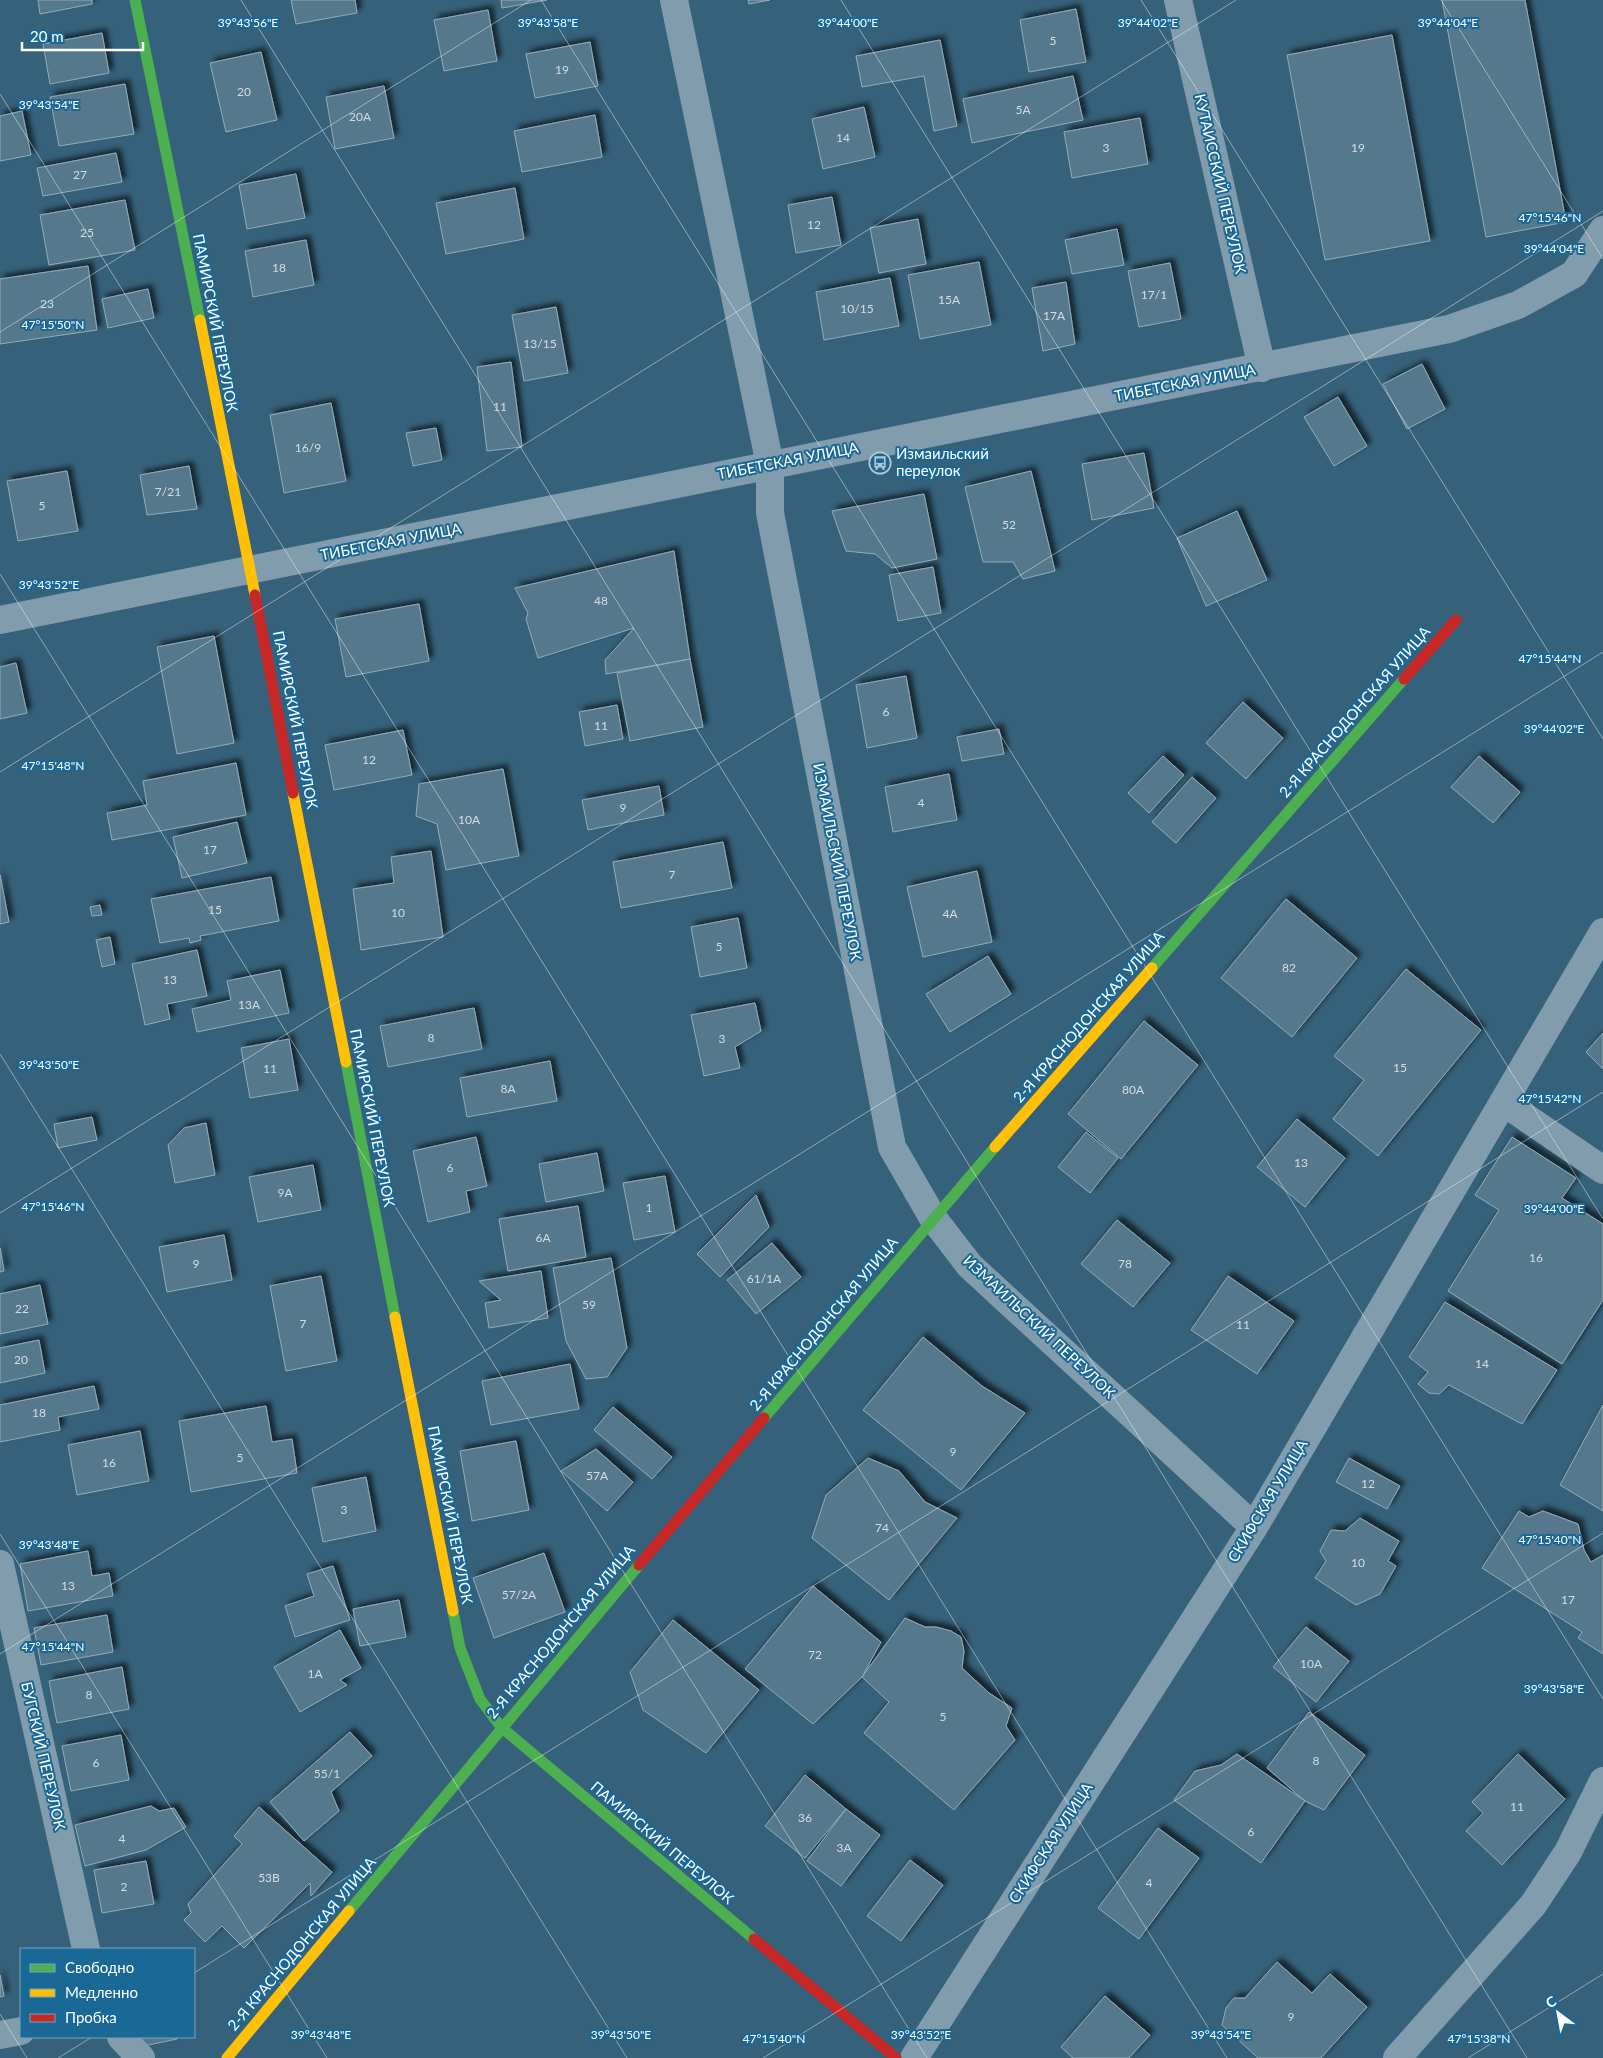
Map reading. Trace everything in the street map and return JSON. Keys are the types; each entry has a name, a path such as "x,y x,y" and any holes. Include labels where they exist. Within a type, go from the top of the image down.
{"street":[{"name":"ПАМИРСКИЙ ПЕРЕУЛОК","path":"135,0 250,570 460,1648 480,1700 501,1727 896,2058"},
{"name":"ИЗМАИЛЬСКИЙ ПЕРЕУЛОК","path":"674,0 770,465 770,513 892,1147 933,1218 970,1266 1254,1527"},
{"name":"КУТАИССКИЙ ПЕРЕУЛОК","path":"1178,0 1262,368"},
{"name":"ТИБЕТСКАЯ УЛИЦА","path":"0,620 1449,329 1518,305 1574,274 1603,230"},
{"name":"2-Я КРАСНОДОНСКАЯ УЛИЦА","path":"227,2058 501,1727 933,1218 1456,620"},
{"name":"СКИФСКАЯ УЛИЦА","path":"914,2058 1254,1527 1603,932"},
{"path":"1503,1102 1603,1170"},
{"name":"БУГСКИЙ ПЕРЕУЛОК","path":"0,1564 86,1948"},
{"path":"1397,2058 1533,1905 1568,1852 1603,1781"},
{"path":"0,2035 20,2031"},
{"path":"122,2038 141,2058"}],"building":[{"path":"38,0 92,0 92,4 40,14"},
{"path":"291,0 355,0 357,13 296,24"},
{"path":"501,0 547,0 502,8"},
{"path":"748,0 770,0 749,4"},
{"path":"1442,0 1525,0 1566,222 1486,237"},
{"path":"1076,9 1086,62 1029,72 1020,20"},
{"path":"488,10 497,61 444,71 434,20"},
{"path":"102,33 109,73 50,84 43,44"},
{"path":"1392,35 1430,241 1325,260 1287,55"},
{"path":"940,40 957,126 934,131 924,76 862,87 856,56"},
{"path":"590,42 598,86 535,98 526,54"},
{"path":"261,52 277,120 226,132 210,63"},
{"path":"1073,76 1083,120 972,143 963,99"},
{"path":"125,84 134,134 59,146 50,97"},
{"path":"384,86 394,138 335,149 326,97"},
{"path":"864,107 875,157 823,169 812,119"},
{"path":"22,111 31,155 0,161 0,116"},
{"path":"595,115 602,157 522,172 514,131"},
{"path":"1140,118 1148,164 1072,178 1064,132"},
{"path":"116,153 122,182 43,196 37,168"},
{"path":"296,174 305,218 247,229 239,185"},
{"path":"515,188 524,239 446,254 436,203"},
{"path":"832,197 841,245 796,253 788,205"},
{"path":"125,200 135,250 49,265 40,215"},
{"path":"918,219 926,264 879,273 870,228"},
{"path":"1117,229 1124,265 1072,274 1065,240"},
{"path":"306,240 314,285 253,297 245,251"},
{"path":"979,262 991,325 920,339 908,275"},
{"path":"1170,263 1181,319 1139,327 1128,271"},
{"path":"88,266 97,330 0,344 0,279"},
{"path":"890,278 899,326 824,340 816,292"},
{"path":"1066,282 1075,344 1043,351 1032,288"},
{"path":"148,289 154,318 108,328 102,299"},
{"path":"556,307 568,373 524,381 512,315"},
{"path":"511,362 522,447 487,451 477,367"},
{"path":"1422,364 1445,409 1407,429 1383,384"},
{"path":"1338,397 1367,446 1334,466 1304,417"},
{"path":"331,403 346,481 284,493 270,415"},
{"path":"436,428 442,460 413,466 406,433"},
{"path":"1144,453 1154,508 1092,520 1082,464"},
{"path":"189,466 197,509 147,515 140,475"},
{"path":"67,471 78,531 18,541 7,481"},
{"path":"1031,471 1055,571 1023,579 1013,562 983,562 965,487"},
{"path":"924,494 937,559 892,568 875,554 846,551 832,511"},
{"path":"1237,511 1267,580 1206,606 1177,538"},
{"path":"674,551 690,659 606,674 605,660 634,628 538,658 526,619 528,613 515,588"},
{"path":"933,567 941,613 898,621 889,575"},
{"path":"419,604 429,661 346,677 335,619"},
{"path":"214,636 234,743 177,754 157,647"},
{"path":"690,659 703,727 630,741 617,673"},
{"path":"16,663 27,713 0,719 0,667"},
{"path":"906,676 917,738 867,748 856,685"},
{"path":"1243,702 1283,738 1246,779 1206,743"},
{"path":"617,705 623,739 585,746 579,712"},
{"path":"999,729 1004,754 962,761 957,737"},
{"path":"403,730 412,775 334,790 325,745"},
{"path":"1163,756 1184,775 1149,813 1128,793"},
{"path":"1479,756 1520,792 1493,823 1451,787"},
{"path":"236,763 246,815 112,840 107,813 147,805 143,781"},
{"path":"503,769 519,856 446,870 437,824 416,816 419,784"},
{"path":"949,774 957,820 893,832 885,787"},
{"path":"1192,777 1216,798 1176,843 1152,822"},
{"path":"659,786 664,815 588,830 582,800"},
{"path":"237,822 247,863 182,878 173,837"},
{"path":"723,842 732,888 621,908 613,862"},
{"path":"431,851 443,937 361,950 353,889 394,883 391,857"},
{"path":"977,871 992,942 923,957 907,887"},
{"path":"0,875 9,922 0,924"},
{"path":"271,877 279,921 200,936 201,940 190,943 189,938 160,943 151,899"},
{"path":"1286,899 1357,958 1292,1037 1221,978"},
{"path":"100,905 102,915 92,916 90,907"},
{"path":"738,918 747,968 700,977 691,927"},
{"path":"110,937 115,964 102,967 96,940"},
{"path":"197,950 207,996 167,1004 170,1019 145,1025 132,964"},
{"path":"988,956 1011,994 950,1032 926,994"},
{"path":"1406,969 1481,1030 1378,1156 1333,1119 1364,1080 1334,1056"},
{"path":"280,970 289,1013 197,1032 192,1009 231,1000 227,981"},
{"path":"755,1003 761,1031 735,1047 740,1068 704,1076 691,1015"},
{"path":"474,1008 482,1049 388,1067 380,1026"},
{"path":"1144,1021 1198,1065 1121,1159 1068,1114"},
{"path":"1603,1033 1603,1069 1586,1052"},
{"path":"289,1039 298,1090 250,1098 241,1048"},
{"path":"550,1061 557,1101 467,1117 460,1078"},
{"path":"92,1117 97,1140 58,1148 54,1124"},
{"path":"1297,1119 1345,1158 1305,1207 1257,1167"},
{"path":"206,1123 215,1175 175,1183 168,1145 184,1128"},
{"path":"1086,1132 1118,1158 1090,1193 1058,1167"},
{"path":"476,1137 487,1186 466,1191 470,1212 428,1222 413,1151"},
{"path":"1512,1137 1576,1178 1562,1198 1603,1224 1603,1300 1562,1364 1448,1291 1499,1210 1475,1195"},
{"path":"597,1153 604,1191 546,1202 539,1164"},
{"path":"313,1165 321,1210 258,1222 249,1177"},
{"path":"665,1176 675,1232 634,1240 623,1183"},
{"path":"756,1195 769,1227 720,1277 697,1254"},
{"path":"578,1206 586,1257 508,1271 499,1219"},
{"path":"1117,1220 1170,1263 1133,1307 1081,1264"},
{"path":"224,1235 232,1280 167,1292 159,1247"},
{"path":"772,1243 801,1277 756,1314 727,1280"},
{"path":"0,1248 4,1271 0,1272"},
{"path":"611,1258 627,1348 607,1377 586,1379 566,1341 553,1268"},
{"path":"541,1271 548,1318 489,1328 485,1303 501,1300 479,1281"},
{"path":"321,1276 337,1361 286,1371 270,1286"},
{"path":"1228,1276 1294,1321 1257,1374 1191,1330"},
{"path":"40,1285 48,1324 0,1334 0,1294"},
{"path":"1445,1302 1557,1370 1522,1424 1449,1385 1439,1394 1429,1393 1418,1384 1428,1372 1409,1357"},
{"path":"923,1337 982,1386 1025,1413 961,1490 863,1410"},
{"path":"39,1340 45,1373 0,1383 0,1348"},
{"path":"570,1364 579,1409 491,1425 482,1381"},
{"path":"94,1386 99,1409 58,1417 60,1430 0,1442 0,1405"},
{"path":"1603,1405 1603,1511 1560,1485"},
{"path":"266,1406 272,1442 292,1439 297,1473 191,1492 179,1421"},
{"path":"613,1407 672,1457 652,1479 594,1430"},
{"path":"140,1431 149,1481 77,1495 68,1445"},
{"path":"516,1441 529,1510 472,1521 460,1451"},
{"path":"596,1449 633,1482 607,1511 561,1471"},
{"path":"868,1458 899,1471 925,1502 957,1518 889,1600 812,1538 826,1495"},
{"path":"1349,1458 1400,1486 1387,1509 1336,1482"},
{"path":"366,1477 376,1531 323,1542 312,1488"},
{"path":"1519,1511 1529,1517 1543,1511 1578,1524 1584,1550 1591,1562 1603,1555 1603,1654 1578,1638 1582,1632 1482,1568"},
{"path":"1360,1518 1399,1541 1388,1561 1396,1566 1380,1594 1356,1605 1315,1578 1326,1561 1320,1551 1331,1530 1345,1531"},
{"path":"88,1551 92,1576 109,1573 113,1596 28,1611 20,1564"},
{"path":"544,1553 565,1612 494,1638 473,1578"},
{"path":"333,1566 350,1620 295,1637 285,1606 314,1596 307,1574"},
{"path":"813,1586 881,1642 862,1677 813,1724 745,1669"},
{"path":"399,1600 406,1637 360,1646 353,1609"},
{"path":"107,1615 113,1652 41,1665 34,1628"},
{"path":"905,1618 925,1627 936,1627 951,1631 961,1637 964,1651 962,1668 989,1693 1012,1708 1006,1726 1015,1740 954,1810 864,1733 889,1702 862,1677"},
{"path":"673,1620 759,1690 706,1753 643,1710 630,1672"},
{"path":"1306,1627 1349,1661 1316,1702 1273,1667"},
{"path":"340,1630 361,1668 340,1680 347,1685 300,1712 274,1667"},
{"path":"122,1667 129,1709 57,1723 49,1681"},
{"path":"1309,1712 1365,1755 1324,1810 1305,1801 1267,1768"},
{"path":"350,1732 372,1756 331,1792 339,1811 304,1841 270,1802"},
{"path":"121,1735 129,1780 71,1791 62,1746"},
{"path":"1237,1754 1305,1801 1261,1863 1174,1800 1195,1771 1221,1765"},
{"path":"1518,1754 1565,1799 1502,1865 1466,1831 1483,1813 1472,1802"},
{"path":"805,1775 846,1809 805,1858 765,1826"},
{"path":"151,1806 159,1811 174,1808 186,1827 146,1850 85,1866 75,1825"},
{"path":"259,1807 332,1872 311,1896 310,1883 244,1948 222,1926 205,1942 184,1920 191,1913 188,1904 242,1844 234,1836"},
{"path":"846,1809 880,1835 841,1886 807,1861"},
{"path":"1158,1828 1199,1858 1139,1939 1098,1908"},
{"path":"910,1860 943,1885 901,1941 867,1916"},
{"path":"146,1861 154,1904 102,1913 94,1870"},
{"path":"1277,1962 1312,1993 1330,1974 1367,2007 1321,2058 1258,2058 1222,2025 1226,2008 1234,1998 1245,1998"},
{"path":"0,1975 4,1996 0,1997"},
{"path":"1105,1996 1150,2035 1129,2058 1073,2058 1061,2047"},
{"path":"137,2038 177,2038 177,2039 139,2047"}],"traffic: fast":[{"path":"135,0 200,320"},
{"path":"1152,968 1404,679"},
{"path":"346,1062 395,1317"},
{"path":"764,1418 995,1147"},
{"path":"349,1911 639,1565"},
{"path":"453,1611 460,1648 480,1699 501,1727 754,1939"}],"traffic: slow":[{"path":"200,320 255,595"},
{"path":"293,793 346,1062"},
{"path":"995,1147 1152,968"},
{"path":"395,1317 453,1611"},
{"path":"227,2058 349,1911"}],"traffic: jam":[{"path":"255,595 293,793"},
{"path":"1404,679 1456,620"},
{"path":"639,1565 764,1418"},
{"path":"754,1939 896,2058"}],"place":[{"name":"Измаильский переулок","path":"880,463"}]}
